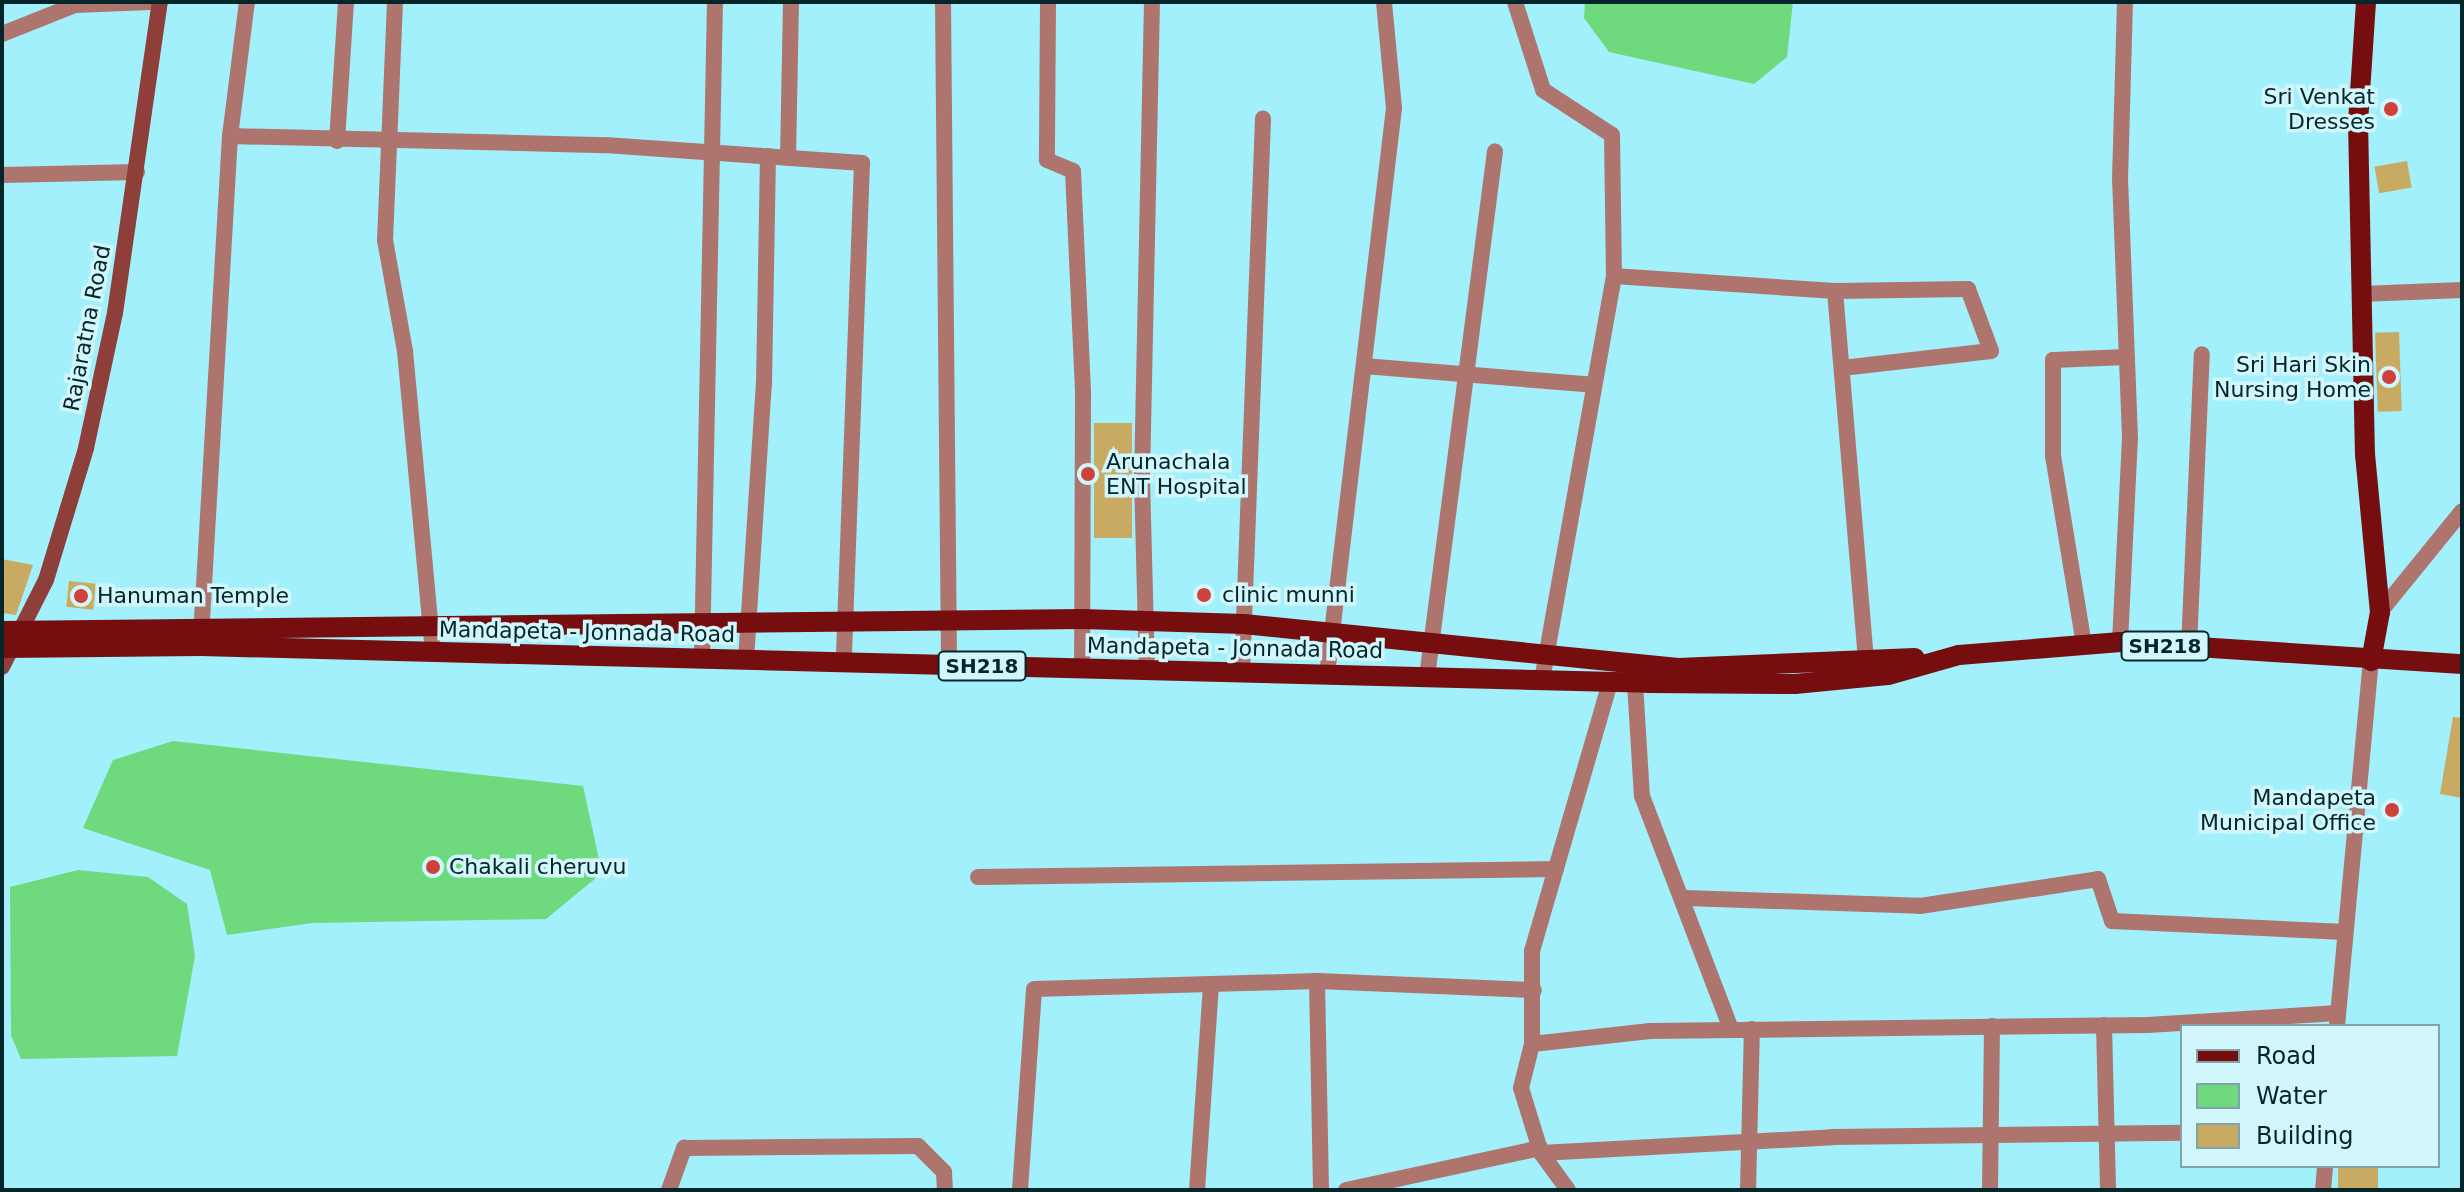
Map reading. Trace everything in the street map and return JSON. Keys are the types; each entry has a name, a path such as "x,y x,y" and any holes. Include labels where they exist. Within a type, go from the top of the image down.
{"main road":[{"path":"2366,2 2358,122 2361,294 2365,454 2380,612 2371,661"},
{"name":"SH218","path":"201,636 431,628 949,618 1082,619 1244,624 1545,659 1678,668 1867,669"},
{"name":"Mandapeta - Jonnada Road","path":"7,645 201,636 433,652 1635,683 1867,669 1959,655 2120,642 2371,661 2462,664"}],"street":[{"path":"2,34 75,5 150,2"},
{"name":"Rajaratna Road","path":"7,645 46,580 86,448 137,172 160,2"},
{"path":"201,636 230,136 247,2"},
{"path":"337,141 346,2"},
{"path":"395,2 394,141 385,240 405,351 433,652"},
{"path":"702,659 715,2"},
{"path":"788,158 791,2"},
{"path":"943,2 949,665"},
{"path":"1048,2 1047,160 1073,171 1082,668"},
{"path":"1147,670 1152,2"},
{"path":"1327,675 1394,108 1384,2"},
{"path":"1515,2 1543,90 1612,135 1614,276 1542,680"},
{"path":"2120,642 2127,357 2120,180 2125,2"},
{"path":"1242,673 1263,118"},
{"path":"230,136 712,152 862,163 844,662"},
{"path":"1427,677 1495,151"},
{"path":"746,660 764,384 768,156"},
{"path":"2,175 137,172"},
{"path":"1614,276 1835,291 1968,289 1991,351 1842,368"},
{"path":"2361,294 2462,290"},
{"path":"1835,291 1867,669"},
{"path":"2189,647 2202,354"},
{"path":"2084,645 2053,456 2053,360 2127,357"},
{"path":"1364,366 1466,372 1593,385"},
{"path":"2380,612 2462,511"},
{"path":"1532,1044 1731,1029 2337,1020 2371,661"},
{"path":"1568,1190 1541,1150 1521,1088 1532,1044 1532,951 1610,682"},
{"path":"1635,683 1642,796 1685,898 1731,1029"},
{"path":"978,877 1556,869"},
{"path":"1685,898 1920,906 2098,879 2112,921 2345,932"},
{"path":"1020,1190 1034,989 1317,981 1534,990"},
{"path":"1317,981 1321,1190"},
{"path":"1197,1190 1211,984"},
{"path":"2104,1025 2108,1190"},
{"path":"1990,1190 1992,1026"},
{"path":"1748,1190 1752,1029"},
{"path":"1346,1190 1541,1150 1748,1141 2180,1133"},
{"path":"669,1190 684,1148 918,1146 944,1172 945,1190"},
{"path":"2323,1190 2325,1168"}],"water":[{"path":"1585,2 1793,2 1787,57 1754,84 1609,52 1584,18"},
{"path":"173,741 583,786 602,873 546,919 312,923 227,935 210,870 83,828 113,760"},
{"path":"78,870 148,877 187,904 195,956 177,1056 21,1059 11,1035 10,887"}],"building":[{"path":"2407,161 2412,188 2379,193 2375,167"},
{"path":"2399,332 2402,411 2378,412 2375,333"},
{"path":"1094,423 1132,423 1132,538 1094,538"},
{"path":"2,559 33,565 16,615 2,613"},
{"name":"Hanuman Temple","path":"69,581 96,584 93,610 66,607"},
{"path":"2453,717 2462,718 2462,798 2440,794"},
{"path":"2338,1168 2378,1168 2378,1190 2338,1190"}],"place":[{"name":"Sri Venkat Dresses","path":"2391,109"},
{"name":"Sri Hari Skin Nursing Home","path":"2389,377"},
{"name":"Arunachala ENT Hospital","path":"1088,474"},
{"name":"clinic munni","path":"1204,595"},
{"name":"Hanuman Temple","path":"81,596"},
{"name":"Mandapeta Municipal Office","path":"2392,810"},
{"name":"Chakali cheruvu","path":"433,867"}]}
